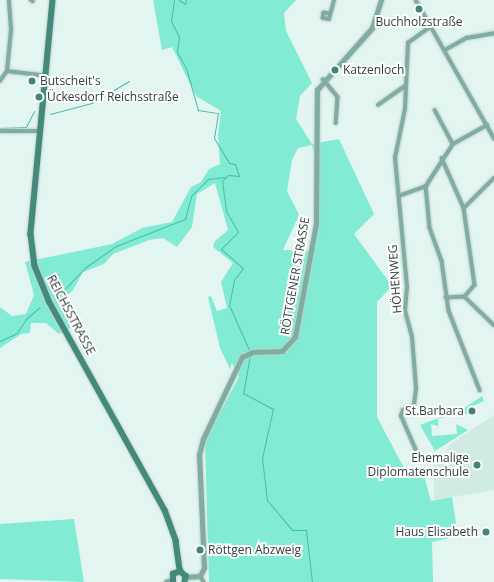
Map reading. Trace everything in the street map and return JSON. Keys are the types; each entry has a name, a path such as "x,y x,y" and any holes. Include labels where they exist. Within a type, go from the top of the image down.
{"main road":[{"name":"REICHSSTRASSE","path":"53,0 31,234 34,266 49,301 165,510 176,540 180,571"},
{"path":"170,581 173,574 180,571 185,580"}],"street":[{"path":"0,81 7,71 11,30 9,0"},
{"path":"330,14 334,0"},
{"name":"RÖTTGENER STRASSE","path":"200,576 204,568 200,447 239,361 250,352 282,351 295,336 316,224 315,99 323,79 372,28 381,0"},
{"path":"416,0 494,138"},
{"name":"HÖHENWEG","path":"420,460 401,416 403,410 414,404 416,388 412,337 405,310 407,287 395,158 405,109 408,43 431,26"},
{"path":"445,50 467,38 494,33"},
{"path":"7,71 42,74"},
{"path":"323,79 338,97 336,123"},
{"path":"378,105 405,86"},
{"path":"435,110 453,144"},
{"path":"480,390 446,298 442,261 430,228 426,186 442,158 453,144 487,124"},
{"path":"0,131 40,131"},
{"path":"442,158 464,208 474,285 465,297"},
{"path":"464,208 494,178"},
{"path":"399,196 426,186"},
{"path":"446,298 465,297 494,325"},
{"path":"185,580 200,576 204,582"}],"shaded area":[{"path":"494,415 494,490 434,500 434,466 441,462 450,444"}],"green space":[{"path":"153,0 296,0 284,13 286,31 312,83 300,96 296,119 312,144 339,139 374,214 354,234 392,286 377,302 377,417 405,470 422,468 431,501 452,497 458,536 432,542 433,582 209,582 205,440 239,377 232,363 230,369 220,348 208,297 211,296 217,311 227,308 221,282 233,263 213,247 215,241 228,230 215,183 197,194 192,227 177,247 163,238 149,240 113,254 104,264 83,272 73,290 60,302 71,328 59,334 46,323 31,323 30,333 21,334 0,348 0,307 12,316 26,314 34,295 25,262 112,244 142,228 172,222 191,187 201,182 209,169 220,164 218,135 221,111 196,96 172,47 162,50","holes":["312,145 317,164 317,223 312,251 283,250 299,215 287,191 292,160 298,148"]},
{"path":"482,396 484,401 473,406 469,415 457,412 438,419 438,426 431,424 432,436 457,434 456,424 468,430 435,451 420,425 463,409"},
{"path":"74,519 84,582 0,579 0,524"}],"waterway":[{"path":"174,0 171,21 179,37 177,52 186,68 198,110 218,113 214,138 229,163 235,164 239,176 228,175 222,181 226,211 238,232 221,249 243,268 234,280 229,305 250,352"},
{"path":"179,0 185,4 186,0"},
{"path":"50,114 92,103 129,81"},
{"path":"0,128 26,127 34,111"},
{"path":"55,299 86,267 116,246 185,219 191,196 208,179 226,177"},
{"path":"0,341 17,333 26,319 40,307"},
{"path":"250,355 243,393 273,409 262,458 267,500 292,530 306,530 312,582"}],"place":[{"name":"Buchholzstraße","path":"419,9"},
{"name":"Katzenloch","path":"335,70"},
{"name":"Butscheit's","path":"32,81"},
{"name":"Ückesdorf Reichsstraße","path":"39,97"},
{"name":"St.Barbara","path":"472,411"},
{"name":"Ehemalige Diplomatenschule","path":"477,465"},
{"name":"Haus Elisabeth","path":"486,532"},
{"name":"Röttgen Abzweig","path":"200,550"}]}
